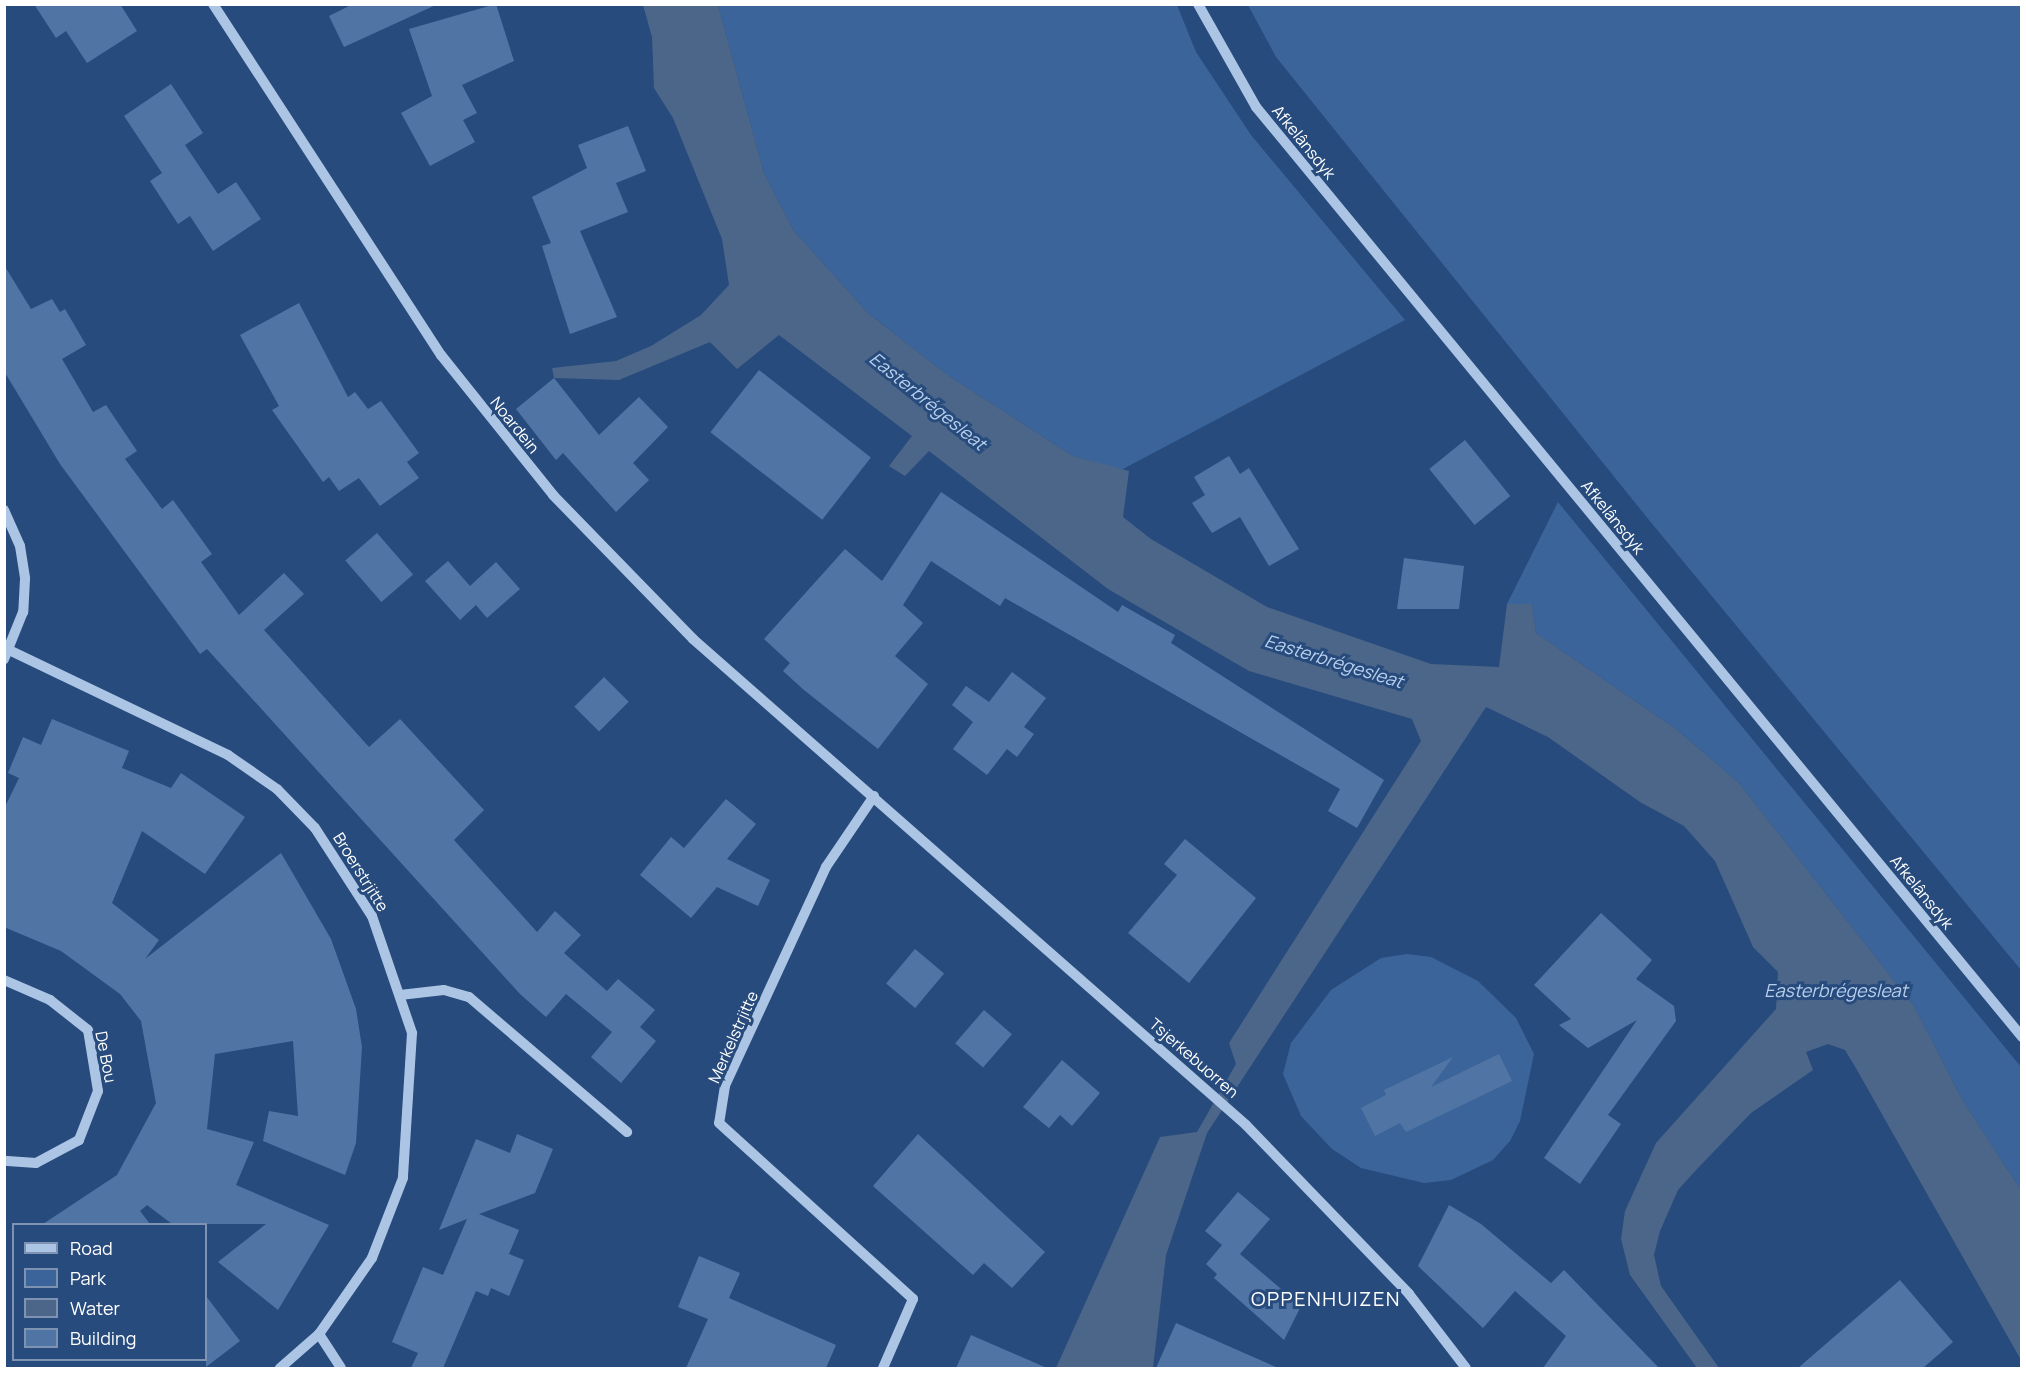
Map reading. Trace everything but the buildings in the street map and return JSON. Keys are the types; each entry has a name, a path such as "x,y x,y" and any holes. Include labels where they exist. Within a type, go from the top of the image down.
{"street":[{"name":"Noardein","path":"213,4 441,355 499,430 637,586 874,796"},
{"name":"Afkelânsdyk","path":"1198,4 1256,107 2022,1037"},
{"path":"4,510 20,546 25,579 23,612 7,654"},
{"name":"Broerstrjitte","path":"7,654 228,755 277,789 315,828 372,916 412,1033 403,1178 372,1258 319,1334 280,1368"},
{"name":"Tsjerkebuorren","path":"874,796 1246,1125 1409,1294 1466,1368"},
{"name":"Merkelstrjitte","path":"874,796 826,867 725,1086 719,1123 913,1299 883,1368"},
{"name":"De Bou","path":"4,980 50,1000 88,1030 98,1091 79,1140 36,1163 4,1161"},
{"path":"400,995 444,990 470,997 627,1132"},
{"path":"319,1334 341,1368"}],"green space":[{"path":"718,5 1177,5 1196,52 1251,135 1405,320 1121,470 1073,456 949,376 869,314 794,231 764,173"},
{"path":"1248,5 2021,5 2021,970 1649,520 1276,57"},
{"path":"1558,502 2021,1067 2021,1190 1963,1101 1914,1006 1739,783 1676,729 1536,633 1532,604 1507,604"},
{"path":"1407,954 1431,957 1478,981 1516,1018 1534,1054 1520,1121 1510,1141 1493,1160 1451,1180 1424,1183 1361,1168 1332,1149 1301,1116 1283,1074 1291,1043 1331,990 1381,958"}],"water":[{"name":"Easterbrégesleat","path":"643,5 718,5 764,173 794,231 869,314 949,376 1073,456 1129,471 1123,517 1151,539 1267,607 1431,664 1499,667 1507,604 1532,604 1536,633 1676,729 1739,783 1914,1006 1963,1101 2021,1190 2021,1360 1845,1050 1828,1044 1806,1052 1813,1070 1751,1113 1678,1190 1660,1231 1654,1255 1661,1286 1719,1368 1697,1368 1630,1275 1621,1239 1625,1211 1656,1143 1776,1009 1778,972 1753,947 1715,861 1684,826 1640,802 1548,737 1486,707 1207,1133 1166,1255 1153,1368 1056,1368 1160,1137 1197,1132 1236,1064 1229,1043 1421,741 1412,719 1249,671 1108,589 929,451 905,476 889,466 912,436 779,335 737,369 710,342 619,380 554,378 552,368 616,361 651,346 701,315 729,285 722,239 673,118 654,88 652,37"}],"district":[{"name":"OPPENHUIZEN","path":"1326,1298"}]}
